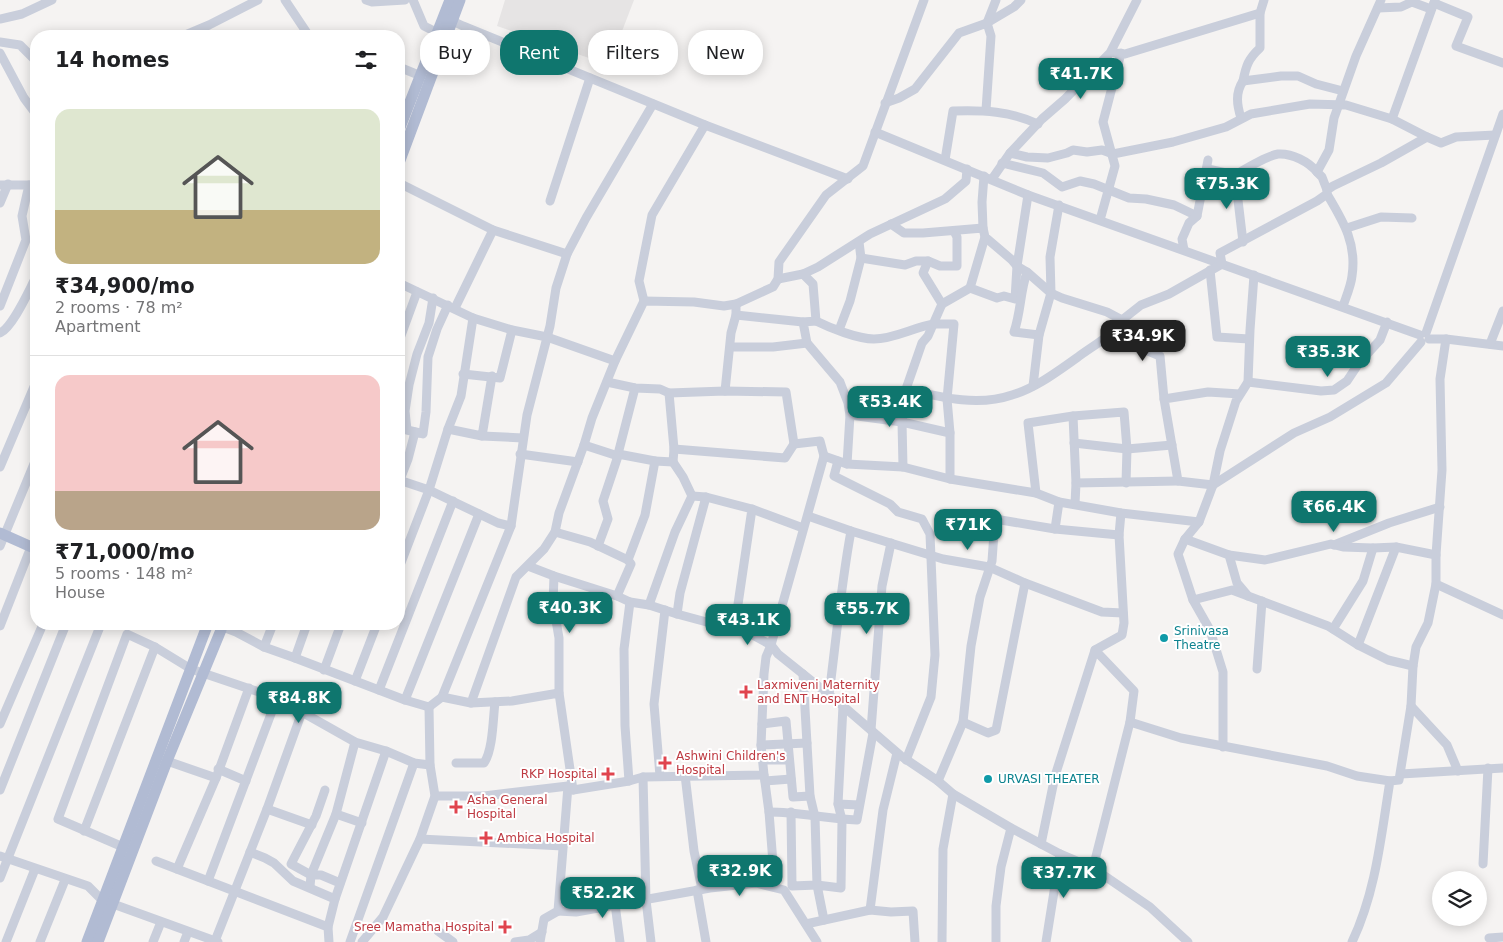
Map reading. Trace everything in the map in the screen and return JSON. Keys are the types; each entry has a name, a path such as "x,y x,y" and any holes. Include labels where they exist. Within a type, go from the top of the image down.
{"main road":[{"path":"448,18 450,0"},
{"path":"442,30 460,0"},
{"path":"405,144 427,75"},
{"path":"405,115 421,76"},
{"path":"2,538 30,546"},
{"path":"113,885 123,847 204,630"},
{"path":"87,942 105,907 221,630"},
{"path":"181,694 192,699"},
{"path":"98,942 105,907"}],"street":[{"path":"0,19 22,14 52,0"},
{"path":"197,30 258,0"},
{"path":"366,0 372,2 405,0"},
{"path":"413,0 424,26 438,30"},
{"path":"644,301 694,302 724,306 736,304 773,287 778,279 779,262 826,195 848,180 863,166 924,0"},
{"path":"986,110 991,36 987,23 996,0"},
{"path":"885,104 915,89 959,33 987,23 1014,7 1021,0"},
{"path":"903,467 902,422 906,389 922,343 928,336 942,304 970,288 984,232 982,202 988,177 1038,124 1110,53 1137,0"},
{"path":"1241,118 1238,106 1238,89 1243,81 1250,57 1260,48 1260,13 1264,0"},
{"path":"289,1 306,30"},
{"path":"1317,172 1329,150 1334,118 1343,91 1379,4 1401,7 1412,2 1433,4 1468,17 1456,46 1503,63"},
{"path":"1392,119 1433,4"},
{"path":"1110,53 1125,54 1260,13"},
{"path":"448,18 653,104 848,180"},
{"path":"0,42 20,45 30,55"},
{"path":"0,53 30,106"},
{"path":"1100,220 1115,166 1103,122 1121,53"},
{"path":"405,69 421,76"},
{"path":"1243,81 1280,76 1298,76 1316,84 1343,91"},
{"path":"550,201 590,78"},
{"path":"430,707 442,697 511,526 523,438 547,337 556,288 568,254 586,218 653,104"},
{"path":"1010,153 1027,157 1048,158 1073,150 1087,152 1102,150 1112,154 1173,142 1226,127 1251,114 1310,104 1339,104 1392,119 1441,143 1456,137 1495,135"},
{"path":"945,160 953,111 986,110 1022,116 1038,124"},
{"path":"1076,483 1178,481 1213,485 1294,432 1330,417 1386,383 1424,337 1503,114"},
{"path":"471,703 516,576 544,549 555,532 592,418 615,361 644,301 639,281 652,215 705,125"},
{"path":"875,132 1028,195 1343,306 1424,337 1503,346"},
{"path":"1222,264 1220,253 1243,242 1327,192 1427,137"},
{"path":"1235,175 1252,165 1278,154 1296,157 1310,164 1322,177 1327,192 1347,228 1354,254 1352,277 1343,306"},
{"path":"1002,163 1043,173 1062,187 1080,181 1094,184 1129,198 1146,199 1174,206 1197,216"},
{"path":"1184,250 1182,239 1190,223 1197,216 1208,165 1235,175"},
{"path":"778,279 803,274 870,234 945,198 966,181 967,170"},
{"path":"1235,175 1243,242"},
{"path":"0,203 4,184 30,187"},
{"path":"405,186 493,230 568,254"},
{"path":"0,306 26,240 22,216 30,195"},
{"path":"1028,195 1017,266 1019,316 1014,332 1039,336"},
{"path":"1033,386 1039,336 1051,293 1050,257 1059,205"},
{"path":"1347,228 1381,217 1412,218"},
{"path":"891,224 904,232 984,232 1017,266 1027,272 1051,293 1107,312 1122,320"},
{"path":"405,466 426,412 428,357 436,329 451,306 493,230"},
{"path":"861,258 905,264 916,260 928,261 940,266 957,266 957,237 954,231"},
{"path":"839,330 850,301 861,258 859,242"},
{"path":"928,261 923,273 942,304"},
{"path":"906,389 947,399 981,401 1011,396 1033,386 1104,340 1115,332 1122,320 1141,305 1169,294 1222,264"},
{"path":"1210,270 1217,337 1249,339"},
{"path":"1018,299 1027,272"},
{"path":"803,274 813,284 816,321"},
{"path":"1223,747 1224,672 1210,630 1193,600 1178,554 1185,540 1199,522 1213,485 1220,451 1236,402 1248,382 1254,275"},
{"path":"405,285 473,318 512,330 547,337 615,361"},
{"path":"0,333 4,331 18,312 30,288"},
{"path":"970,288 997,298 1004,296 1018,299"},
{"path":"405,325 417,292"},
{"path":"419,433 407,430 405,410 417,354 429,323 433,298"},
{"path":"725,391 736,304"},
{"path":"1490,344 1503,312"},
{"path":"736,315 803,322 816,321 853,336 874,339 934,324 954,324 947,399 950,433 950,479"},
{"path":"405,552 429,490 460,396 473,318"},
{"path":"803,322 807,343 840,382 848,403 850,415 847,464"},
{"path":"1248,382 1321,391 1334,390 1346,381 1380,340 1387,322"},
{"path":"464,374 500,378 512,330"},
{"path":"1130,722 1181,738 1327,766 1357,776 1390,781 1399,780 1411,706 1416,647 1428,623 1436,584 1436,554 1442,470 1440,379 1446,338"},
{"path":"1104,340 1143,349 1160,356 1164,399 1178,481"},
{"path":"731,347 773,347 807,343"},
{"path":"482,436 492,376"},
{"path":"607,382 635,388 660,389 669,392 786,392 794,444 785,458 674,449"},
{"path":"598,546 608,519 603,501 618,455 635,388"},
{"path":"650,605 676,532 692,496 673,462 674,449 669,392"},
{"path":"1164,399 1208,392 1240,394"},
{"path":"0,467 30,396"},
{"path":"1036,493 1028,423 1073,416 1124,412 1127,449 1126,483"},
{"path":"850,415 902,422 950,433"},
{"path":"1073,416 1075,504"},
{"path":"448,429 482,436 523,438"},
{"path":"774,863 761,745 766,657 772,645 824,456 820,441 794,444"},
{"path":"1074,443 1127,449 1172,445"},
{"path":"584,446 618,455 673,462"},
{"path":"520,454 578,462"},
{"path":"824,456 847,464 903,467 950,479 1036,493 1059,502 1121,513 1199,522"},
{"path":"618,596 630,564 628,560 645,515 655,461"},
{"path":"838,461 834,476 890,504 898,512 922,520 930,534 936,656 931,697 906,760"},
{"path":"2,538 30,473"},
{"path":"405,482 429,490 498,523 511,526"},
{"path":"692,496 706,497 752,509 803,528"},
{"path":"677,614 680,593 706,497"},
{"path":"405,624 453,501"},
{"path":"1055,529 1059,502"},
{"path":"1334,545 1389,523 1440,507"},
{"path":"731,630 737,611 752,509"},
{"path":"1041,844 1055,776 1095,650 1122,635 1124,623 1119,535 1121,513"},
{"path":"405,700 479,514"},
{"path":"808,516 932,556 989,567 1025,583 1102,612 1123,612"},
{"path":"938,781 963,722 975,621 980,596 992,561 995,519 1055,529 1119,535"},
{"path":"829,695 841,605 843,573 851,531"},
{"path":"555,532 590,542 628,560"},
{"path":"1185,540 1229,555 1265,560 1331,544 1373,548 1396,547 1436,554"},
{"path":"769,812 791,812 842,820 857,820 872,732 882,586 891,543"},
{"path":"1358,645 1396,547"},
{"path":"1333,629 1363,581 1373,548"},
{"path":"1229,555 1237,583 1248,596"},
{"path":"0,626 30,559"},
{"path":"528,566 618,596 630,602 650,605 750,634 772,645 778,654 843,706 897,753 938,781 953,794 1041,844 1093,868 1150,907 1188,942"},
{"path":"554,576 553,603 559,638 559,693 570,788 558,911"},
{"path":"963,722 988,733 996,730 1025,583"},
{"path":"1436,584 1503,615"},
{"path":"1193,600 1232,590 1333,629 1358,645 1388,660 1413,666"},
{"path":"1258,669 1262,601"},
{"path":"629,781 625,726 624,649 630,602"},
{"path":"660,776 654,704 665,610"},
{"path":"0,724 40,630"},
{"path":"0,790 64,630"},
{"path":"0,878 4,857 99,630"},
{"path":"230,630 264,647 405,700 430,707"},
{"path":"264,647 271,630"},
{"path":"295,658 305,630"},
{"path":"324,670 339,630"},
{"path":"355,681 375,630"},
{"path":"379,690 402,630"},
{"path":"123,847 58,819 127,634 155,647 191,669 277,698 355,742 386,751 414,763 430,765"},
{"path":"84,831 155,647"},
{"path":"1093,868 1130,722 1134,691 1095,650"},
{"path":"803,674 810,796 815,816 817,885 824,920"},
{"path":"177,869 217,774 249,688"},
{"path":"442,697 471,703 512,701 559,693"},
{"path":"208,881 277,698"},
{"path":"456,762 484,763 487,759 495,702"},
{"path":"791,812 792,886 817,885 841,888 842,820 838,804 843,706"},
{"path":"1411,706 1447,745 1458,771"},
{"path":"362,942 383,917 420,839 435,796 430,765 430,707"},
{"path":"4,857 65,880 88,886 105,907 161,922 216,941 302,712"},
{"path":"762,724 786,721 788,760 793,797 810,796"},
{"path":"310,887 312,875 336,814 355,742"},
{"path":"761,745 807,743"},
{"path":"329,942 328,927 335,899 386,751"},
{"path":"870,910 883,810 897,753"},
{"path":"763,760 788,760"},
{"path":"167,761 246,781"},
{"path":"350,942 414,763"},
{"path":"1484,864 1488,768"},
{"path":"1400,774 1503,768"},
{"path":"685,775 706,942"},
{"path":"435,796 484,796 570,788 660,776 685,775 791,779"},
{"path":"643,777 646,900 651,942"},
{"path":"1352,942 1360,926 1374,879 1390,781"},
{"path":"325,790 312,825 291,864 312,875 321,875 340,883"},
{"path":"942,942 943,849 953,794"},
{"path":"838,804 859,805"},
{"path":"267,809 312,825"},
{"path":"336,814 362,823"},
{"path":"996,942 996,906 1000,867 1011,828"},
{"path":"420,839 563,846"},
{"path":"250,852 265,858 289,875 293,881 335,899"},
{"path":"1046,942 1060,854"},
{"path":"156,861 328,927"},
{"path":"6,942 35,868"},
{"path":"40,942 65,880"},
{"path":"515,942 541,937 544,919 558,911 576,912 699,890 756,884 784,890 817,942"},
{"path":"615,904 620,942"},
{"path":"806,924 870,910 891,912 913,911 915,942"},
{"path":"153,942 161,922"},
{"path":"184,942 188,932"},
{"path":"438,932 453,942"},
{"path":"1489,938 1503,937"}],"shaded area":[{"path":"505,0 634,0 622,30 588,30 588,58 578,54 578,30 508,30 497,26"}],"place":[{"name":"Srinivasa Theatre","path":"1164,638"},
{"name":"Laxmiveni Maternity and ENT Hospital","path":"746,692"},
{"name":"Ashwini Children's Hospital","path":"665,763"},
{"name":"RKP Hospital","path":"608,774"},
{"name":"URVASI THEATER","path":"988,779"},
{"name":"Asha General Hospital","path":"456,807"},
{"name":"Ambica Hospital","path":"486,838"},
{"name":"Sree Mamatha Hospital","path":"505,927"}]}
